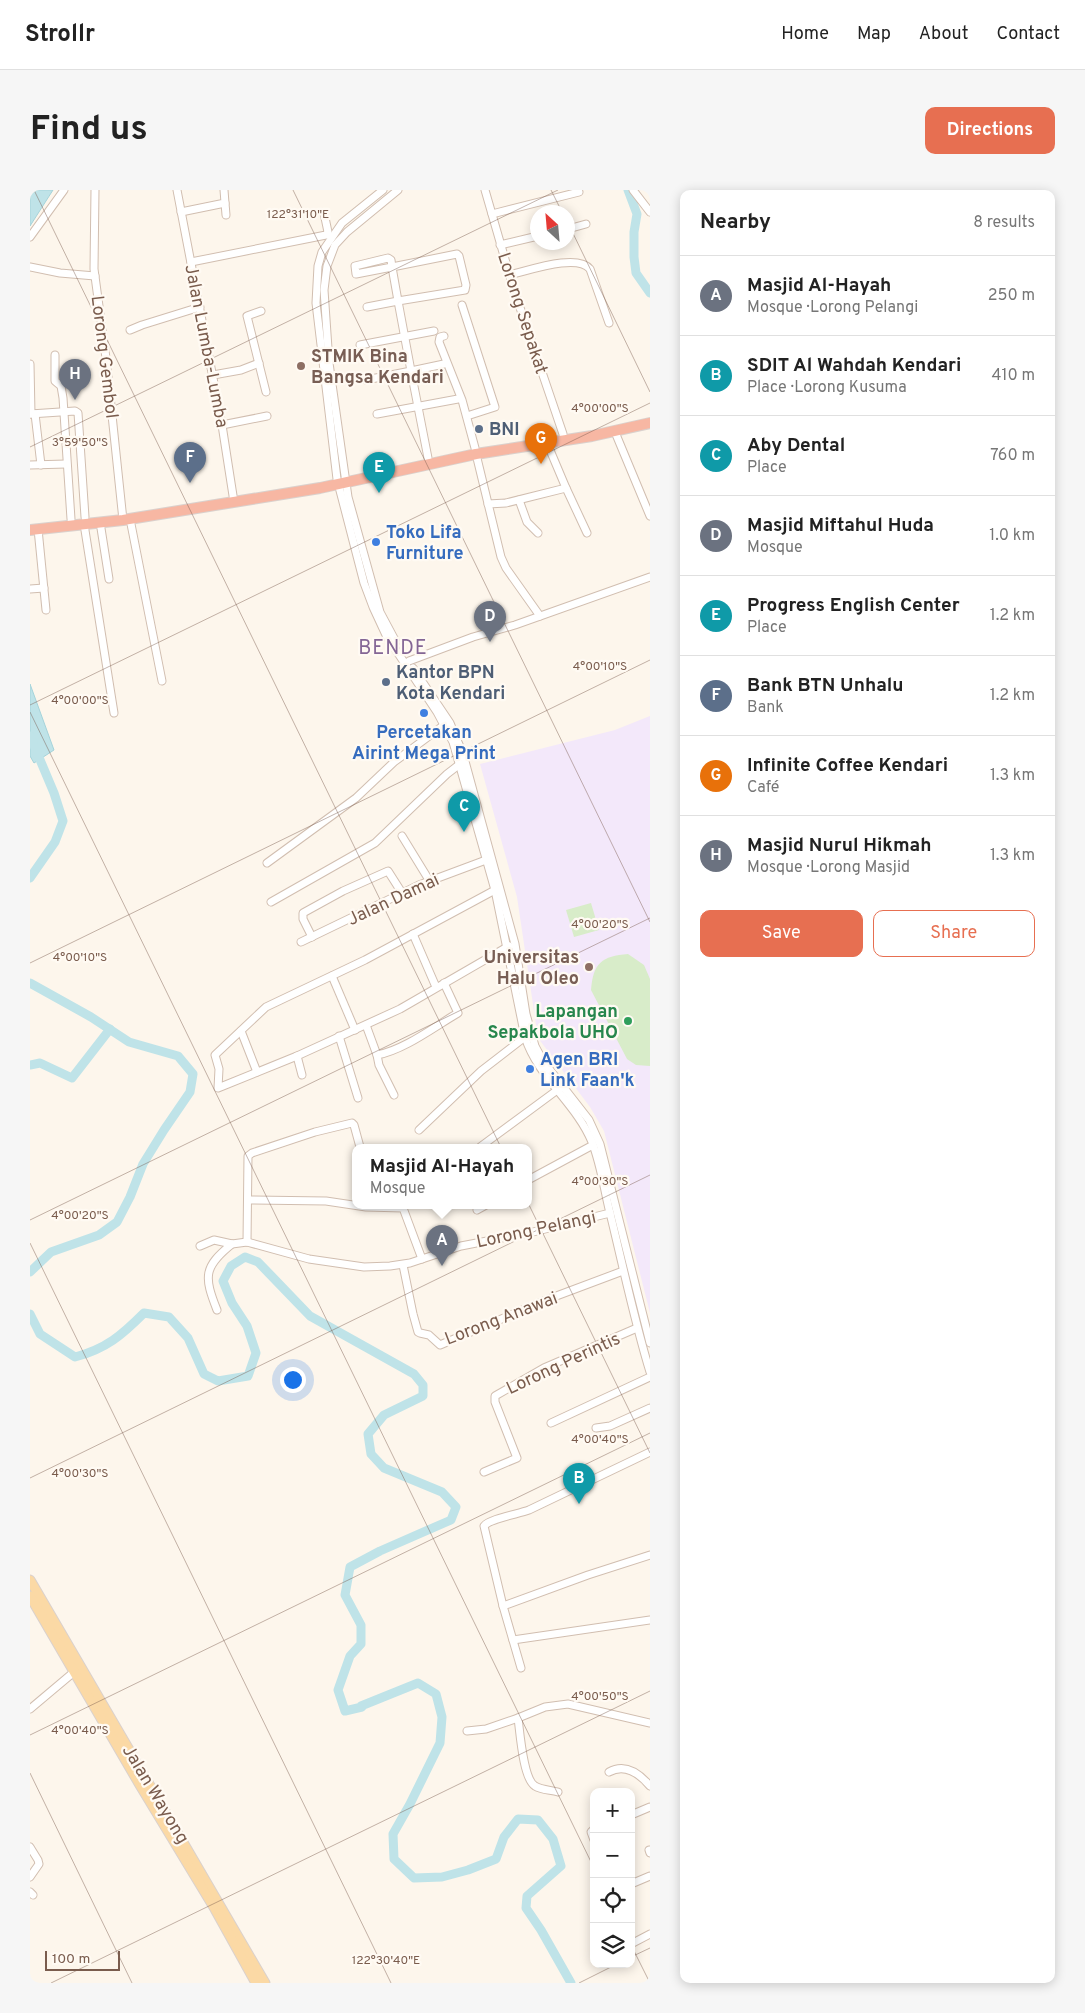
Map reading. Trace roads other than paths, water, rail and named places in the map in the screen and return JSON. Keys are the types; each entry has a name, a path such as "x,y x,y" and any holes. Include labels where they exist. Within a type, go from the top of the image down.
{"highway":[{"path":"341,481 428,458 547,443 592,433 650,416"},
{"path":"33,528 70,519 100,522 341,481 470,452 563,434 615,432 650,423"},
{"path":"33,528 125,517"}],"main road":[{"name":"Jalan Wayong","path":"30,1580 265,1983"},
{"name":"Jalan Wayong","path":"30,1596 215,1909 256,1983"}],"street":[{"path":"30,237 64,190"},
{"name":"Lorong Gembol","path":"95,190 95,276 125,517 162,681"},
{"name":"Jalan Lumba-Lumba","path":"177,190 222,425 233,499"},
{"path":"224,190 226,215"},
{"path":"383,190 342,223 322,252 318,266 316,303 341,481 372,594 386,635 453,742 471,793 514,942 531,1037 543,1061 586,1128 593,1145 611,1198 650,1343"},
{"path":"341,481 324,290 327,266 336,245 347,232 398,190"},
{"name":"Lorong Sepakat","path":"485,190 509,275 563,434"},
{"path":"633,190 650,212"},
{"path":"492,214 579,192"},
{"path":"181,212 225,203"},
{"path":"191,262 326,235 328,227 324,212"},
{"path":"575,226 586,224"},
{"path":"500,245 530,238"},
{"path":"367,307 398,301 458,292 466,289 459,256 457,254 392,267 356,275 354,269 357,266 388,258 391,260 392,267 398,301 404,336 428,458"},
{"path":"509,275 570,262 587,265 609,322"},
{"path":"30,267 95,276"},
{"path":"462,305 496,407 467,416"},
{"path":"130,330 200,307"},
{"path":"261,311 247,316 266,392"},
{"path":"360,344 434,331"},
{"path":"444,336 440,337 440,347 467,416 470,452 488,504 502,560 540,616"},
{"path":"55,355 55,381 61,386 64,412 70,519"},
{"path":"213,376 241,370 259,363"},
{"path":"30,364 32,414 41,465"},
{"path":"366,380 444,364"},
{"path":"377,414 458,399"},
{"path":"32,414 75,411 78,413 85,521 114,713"},
{"path":"222,425 267,416"},
{"path":"615,432 650,516"},
{"path":"547,443 587,534"},
{"path":"30,465 66,464"},
{"path":"488,504 520,500 566,488"},
{"path":"520,500 528,522 538,533"},
{"path":"100,522 109,579"},
{"path":"33,528 46,610"},
{"path":"408,661 468,638 540,616 650,577"},
{"path":"30,589 44,588"},
{"path":"372,594 387,627 450,723 463,754 486,860 495,890 525,1037 534,1059 560,1087 594,1129 606,1164 611,1198 610,1213 637,1328 650,1372"},
{"path":"267,863 356,798 394,762 444,725"},
{"path":"270,902 369,848 460,764"},
{"path":"402,836 429,880"},
{"name":"Jalan Damai","path":"301,942 429,880 486,860"},
{"path":"312,937 303,918 303,913 343,891 388,871 402,893"},
{"path":"495,890 332,976 266,1007 215,1055 219,1069 218,1088 297,1056 400,1009 514,942"},
{"path":"413,934 436,988"},
{"path":"332,976 355,1030"},
{"path":"377,1055 389,1052 458,1013 444,983"},
{"path":"366,1025 379,1065 394,1095"},
{"path":"241,1032 257,1072"},
{"path":"339,1036 358,1098"},
{"path":"419,1130 489,1065 525,1037"},
{"path":"297,1056 302,1074"},
{"path":"484,1144 560,1087"},
{"path":"247,1242 249,1200 248,1156 315,1132 352,1123 359,1144"},
{"path":"532,1178 593,1145"},
{"path":"249,1200 326,1201 352,1204"},
{"path":"403,1209 422,1259"},
{"name":"Lorong Pelangi","path":"200,1246 214,1240 232,1244 247,1242 303,1258 339,1264 364,1267 403,1265 461,1246 533,1232 610,1213"},
{"path":"218,1310 210,1291 208,1272 216,1257 232,1244"},
{"name":"Lorong Anawai","path":"403,1265 418,1332 429,1335 440,1345 544,1301 623,1271"},
{"path":"633,1309 641,1307"},
{"name":"Lorong Perintis","path":"484,1472 516,1460 517,1457 495,1402 495,1396 544,1368 637,1328"},
{"path":"551,1423 650,1377"},
{"path":"596,1428 610,1426 650,1408"},
{"path":"521,1668 484,1530 486,1522 529,1510 650,1452"},
{"path":"503,1606 650,1555"},
{"path":"513,1640 650,1620"},
{"path":"30,1709 74,1672"},
{"path":"466,1731 486,1729 545,1707 568,1704 650,1723"},
{"path":"518,1718 526,1765 532,1782 537,1787 558,1792"},
{"path":"609,1772 621,1768 629,1769 640,1775 650,1786"},
{"path":"635,1813 650,1807"},
{"path":"30,1847 38,1860 38,1868 30,1877"},
{"path":"635,1881 650,1876"},
{"path":"635,1942 650,1934"}],"water":[{"path":"30,190 53,190 30,226"},
{"path":"30,684 54,750 34,763 30,756"}],"waterway":[{"path":"628,190 637,214 634,232 636,273 650,293"},
{"path":"30,736 54,793 63,821 55,842 30,878"},
{"path":"30,983 91,1017 129,1042 178,1056 193,1074 190,1092 143,1164 130,1197 117,1222 99,1235 51,1252 30,1272"},
{"path":"30,1065 40,1063 72,1078 110,1029"},
{"path":"30,1314 40,1334 75,1357 96,1350 113,1340 144,1313 169,1317 188,1338 204,1374 218,1381 248,1376 256,1353 247,1326 232,1303 223,1281 231,1266 245,1257 258,1262 310,1316 414,1374 423,1385 423,1396 384,1415 368,1434 371,1454 384,1468 442,1492 456,1507 451,1520 380,1551 350,1567 345,1595 361,1625 361,1644 350,1656 338,1690 345,1711 362,1707 418,1683 436,1694 442,1717 440,1743 393,1834 394,1859 414,1878 442,1877 468,1870 496,1859 504,1837 518,1819 538,1820 553,1839 561,1866 527,1896 526,1908 541,1930 571,1983"}],"place":[{"name":"STMIK Bina Bangsa Kendari","path":"301,366"},
{"name":"Masjid Nurul Hikmah","path":"75,400"},
{"name":"BNI","path":"479,429"},
{"name":"Infinite Coffee Kendari","path":"541,464"},
{"name":"Bank BTN Unhalu","path":"190,483"},
{"name":"Progress English Center","path":"379,493"},
{"name":"Toko Lifa Furniture","path":"376,542"},
{"name":"Masjid Miftahul Huda","path":"490,642"},
{"name":"Kantor BPN Kota Kendari","path":"386,682"},
{"name":"Percetakan Airint Mega Print","path":"424,713"},
{"name":"Aby Dental","path":"464,832"},
{"name":"Universitas Halu Oleo","path":"589,967"},
{"name":"Lapangan Sepakbola UHO","path":"628,1021"},
{"name":"Agen BRI Link Faan'k","path":"530,1069"},
{"name":"Masjid Al-Hayah","path":"442,1266"},
{"name":"SDIT Al Wahdah Kendari","path":"579,1504"}],"district":[{"name":"BENDE","path":"393,647"}]}
